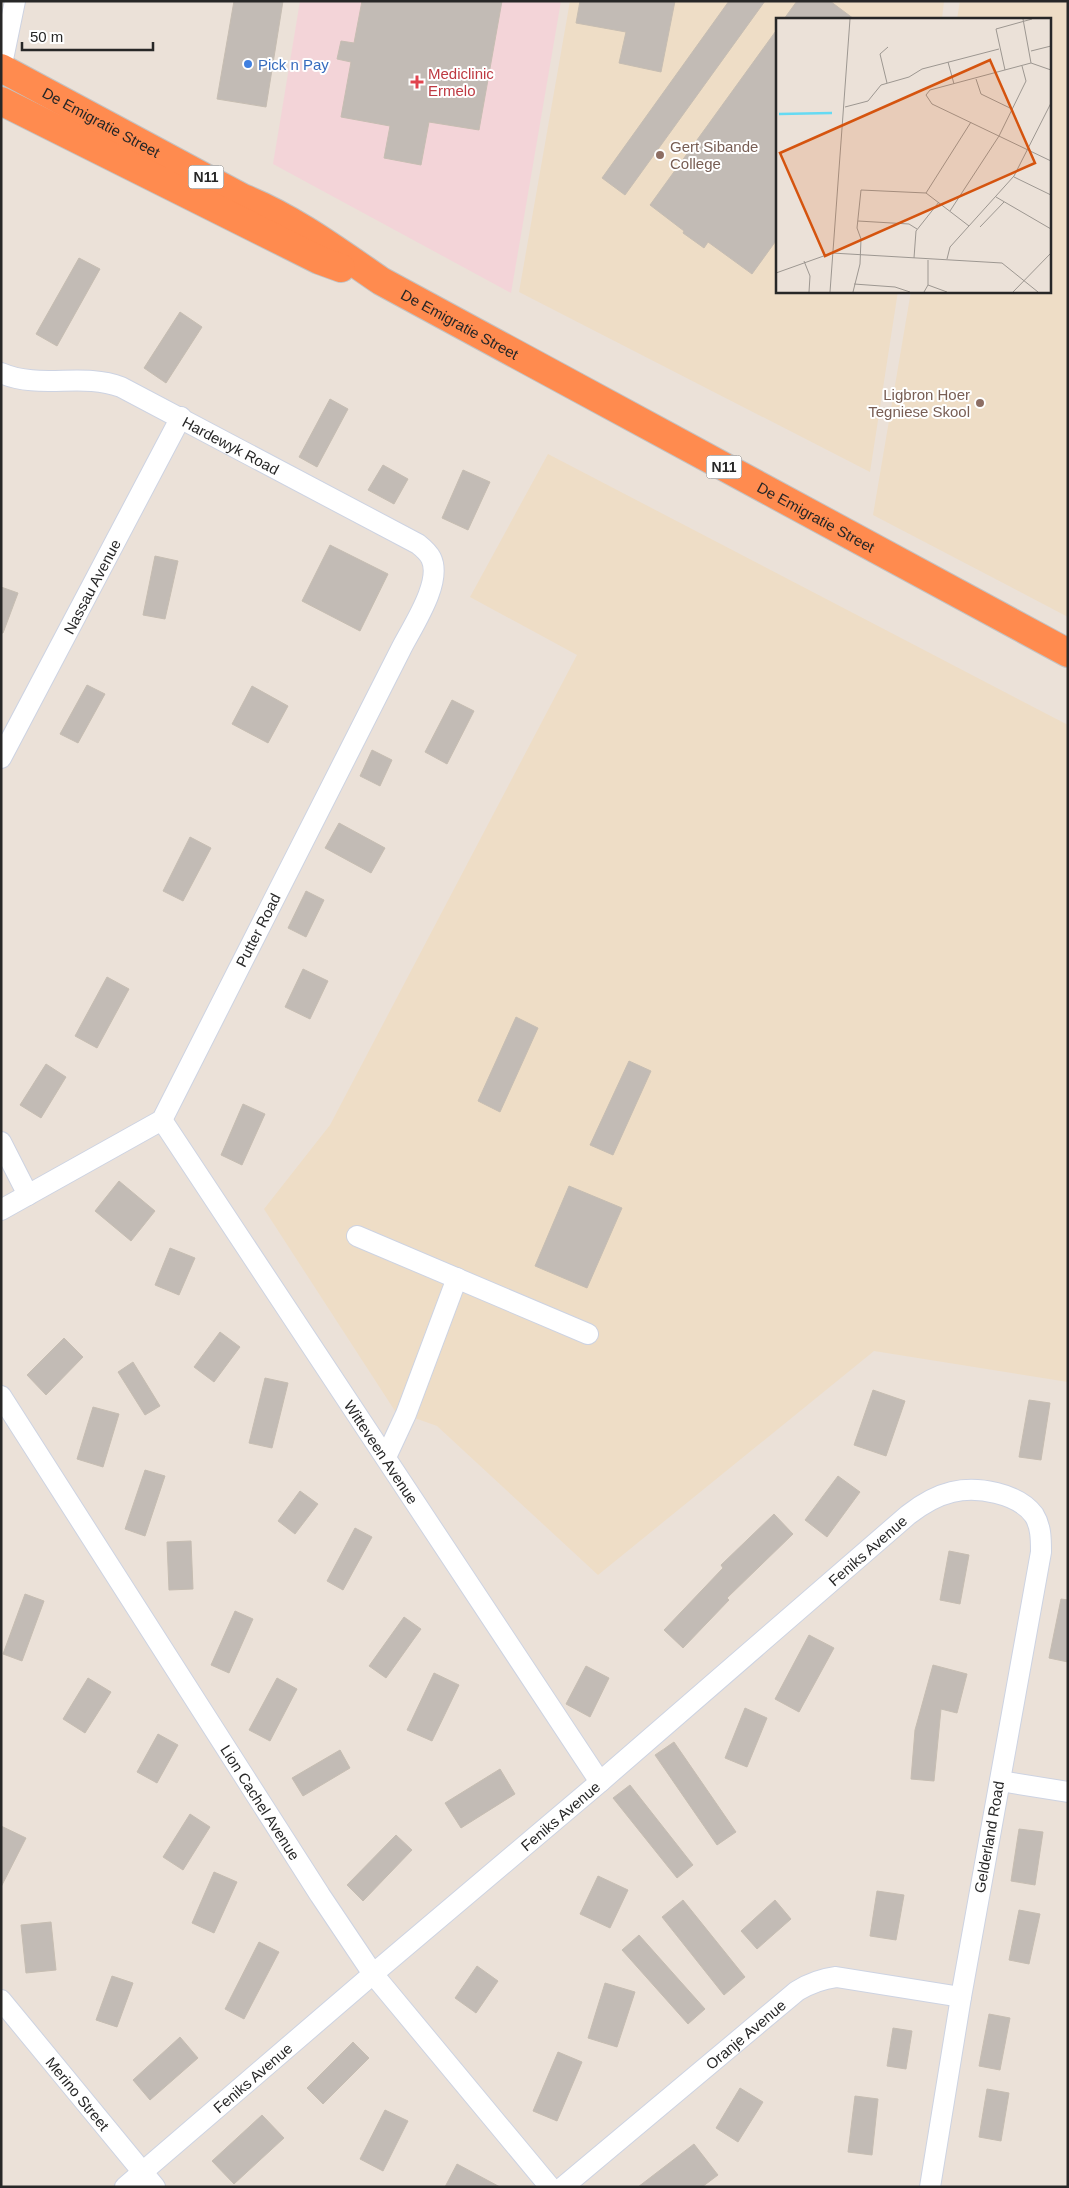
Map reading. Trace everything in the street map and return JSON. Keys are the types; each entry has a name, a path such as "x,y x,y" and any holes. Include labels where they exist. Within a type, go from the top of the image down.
{"highway":[{"name":"De Emigratie Street","path":"1,69 242,198 272,210 327,244 381,281 1068,653"},
{"name":"De Emigratie Street","path":"1,101 319,260 381,281"}],"street":[{"path":"1,69 15,1"},
{"name":"Hardewyk Road","path":"1,372 12,377 34,382 94,380 113,384 181,417 418,544 427,551 432,559 434,575"},
{"name":"Nassau Avenue","path":"1,758 181,417"},
{"name":"Putter Road","path":"162,1120 430,592 434,575"},
{"path":"1,1210 162,1120"},
{"name":"Witteveen Avenue","path":"162,1120 600,1782"},
{"path":"1,1142 28,1196"},
{"path":"357,1236 588,1334"},
{"path":"386,1457 406,1414 457,1278"},
{"name":"Lion Cachel Avenue","path":"1,1396 372,1974 550,2187"},
{"name":"Feniks Avenue","path":"125,2187 372,1974 600,1782 918,1507 931,1499 964,1490 985,1492 1013,1499"},
{"name":"Gelderland Road","path":"930,2187 961,1997 1041,1542 1040,1530 1034,1515 1024,1505 1013,1499"},
{"path":"1000,1781 1068,1792"},
{"name":"Oranje Avenue","path":"563,2187 797,1991 810,1983 822,1978 836,1977 961,1997"},
{"name":"Merino Street","path":"1,2000 155,2187"}],"shaded area":[{"name":"Mediclinic Ermelo","path":"300,1 561,1 511,293 273,164"},
{"name":"Gert Sibande College","path":"570,1 944,1 942,18 776,18 776,292 898,292 870,472 519,292"},
{"name":"Ligbron Hoer Tegniese Skool","path":"960,1 1068,1 1068,617 873,515 911,292 1052,292 1052,18 957,18"},
{"path":"548,454 1068,725 1068,1382 874,1351 598,1575 437,1426 395,1411 264,1209 330,1125 577,655 470,597"}],"building":[{"name":"Pick n Pay","path":"234,1 283,1 266,107 217,99"},
{"path":"362,1 502,1 479,130 429,122 421,165 384,158 390,126 341,117 351,62 337,59 341,41 354,43"},
{"path":"580,1 675,1 661,72 619,63 626,32 576,23"},
{"path":"729,1 765,1 625,195 602,178"},
{"path":"797,1 830,1 853,18 785,18"},
{"path":"776,31 776,241 752,274 708,242 704,248 650,205"},
{"path":"79,258 100,269 57,346 36,334"},
{"path":"180,312 202,327 166,383 144,368"},
{"path":"330,399 348,409 317,467 299,457"},
{"path":"383,465 408,479 394,504 368,490"},
{"path":"463,470 490,482 468,530 442,518"},
{"path":"330,545 388,574 360,631 302,601"},
{"path":"155,556 178,561 165,619 143,615"},
{"path":"1,587 18,593 3,633 1,633"},
{"path":"87,685 105,694 78,743 60,734"},
{"path":"252,686 288,706 268,743 232,724"},
{"path":"452,700 474,711 447,764 425,752"},
{"path":"372,750 392,760 380,786 360,776"},
{"path":"339,823 385,848 371,873 325,848"},
{"path":"190,837 211,848 183,901 163,891"},
{"path":"306,891 324,900 306,937 288,928"},
{"path":"303,969 328,981 310,1019 285,1007"},
{"path":"107,977 129,989 97,1048 75,1036"},
{"path":"516,1017 538,1028 500,1112 478,1101"},
{"path":"629,1061 651,1071 613,1155 590,1145"},
{"path":"46,1064 66,1077 41,1118 20,1105"},
{"path":"243,1104 265,1114 242,1165 221,1155"},
{"path":"119,1181 155,1211 131,1241 95,1211"},
{"path":"569,1186 622,1208 587,1288 535,1266"},
{"path":"170,1248 195,1258 179,1295 155,1285"},
{"path":"220,1332 240,1347 214,1382 194,1367"},
{"path":"64,1338 83,1357 46,1395 27,1375"},
{"path":"133,1362 160,1406 145,1415 118,1372"},
{"path":"265,1378 288,1383 272,1448 249,1443"},
{"path":"873,1390 905,1401 886,1456 854,1445"},
{"path":"1029,1400 1050,1403 1041,1460 1019,1457"},
{"path":"93,1407 119,1414 103,1467 77,1459"},
{"path":"145,1470 165,1476 145,1536 125,1529"},
{"path":"838,1476 860,1492 827,1537 805,1520"},
{"path":"300,1491 318,1504 295,1534 278,1521"},
{"path":"774,1514 793,1534 727,1598 729,1600 683,1648 664,1630 723,1568 721,1565"},
{"path":"355,1528 372,1537 343,1590 327,1581"},
{"path":"191,1541 193,1589 169,1590 167,1542"},
{"path":"949,1551 969,1555 960,1604 940,1600"},
{"path":"25,1594 44,1601 22,1661 3,1654"},
{"path":"1061,1599 1068,1600 1068,1662 1049,1658"},
{"path":"235,1611 253,1619 229,1673 211,1665"},
{"path":"404,1617 421,1629 386,1678 369,1666"},
{"path":"809,1635 834,1648 799,1712 775,1699"},
{"path":"933,1665 967,1674 957,1713 941,1709 934,1781 911,1779 915,1730"},
{"path":"586,1666 609,1678 590,1717 566,1704"},
{"path":"434,1673 459,1685 432,1741 407,1730"},
{"path":"88,1678 111,1692 85,1733 63,1719"},
{"path":"277,1678 297,1689 270,1741 249,1730"},
{"path":"745,1708 767,1718 747,1767 725,1758"},
{"path":"158,1734 178,1745 157,1783 137,1772"},
{"path":"674,1742 736,1832 717,1845 655,1755"},
{"path":"340,1750 350,1768 303,1796 292,1778"},
{"path":"500,1769 515,1794 461,1828 445,1803"},
{"path":"630,1785 693,1865 677,1878 613,1798"},
{"path":"190,1814 210,1827 183,1870 163,1857"},
{"path":"1,1826 26,1838 1,1887"},
{"path":"1019,1829 1043,1832 1035,1885 1011,1881"},
{"path":"396,1835 412,1850 363,1901 347,1885"},
{"path":"214,1872 237,1882 214,1933 192,1923"},
{"path":"598,1876 628,1890 610,1928 580,1914"},
{"path":"877,1891 904,1895 896,1940 870,1936"},
{"path":"683,1900 745,1977 724,1995 662,1917"},
{"path":"775,1900 791,1919 757,1949 741,1931"},
{"path":"1019,1910 1040,1914 1029,1964 1009,1960"},
{"path":"51,1922 56,1970 26,1973 21,1925"},
{"path":"639,1935 705,2009 688,2024 622,1950"},
{"path":"259,1942 279,1952 244,2019 225,2009"},
{"path":"477,1966 498,1981 476,2013 455,1998"},
{"path":"112,1976 133,1983 117,2027 96,2020"},
{"path":"605,1983 635,1992 617,2047 588,2038"},
{"path":"989,2014 1010,2018 1000,2070 979,2066"},
{"path":"893,2028 912,2031 906,2069 887,2066"},
{"path":"180,2037 198,2058 150,2100 133,2080"},
{"path":"353,2042 369,2058 323,2104 307,2088"},
{"path":"558,2052 582,2062 557,2121 533,2111"},
{"path":"740,2088 763,2102 738,2142 716,2128"},
{"path":"987,2089 1009,2093 1001,2141 979,2137"},
{"path":"855,2096 878,2099 872,2155 848,2152"},
{"path":"385,2110 408,2121 383,2171 360,2159"},
{"path":"262,2115 284,2138 234,2184 212,2161"},
{"path":"694,2144 718,2175 702,2187 638,2187"},
{"path":"457,2164 500,2187 445,2187"}],"place":[{"name":"Pick n Pay","path":"248,64"},
{"name":"Mediclinic Ermelo","path":"417,82"},
{"name":"Gert Sibande College","path":"660,155"},
{"name":"Ligbron Hoer Tegniese Skool","path":"980,403"}]}
